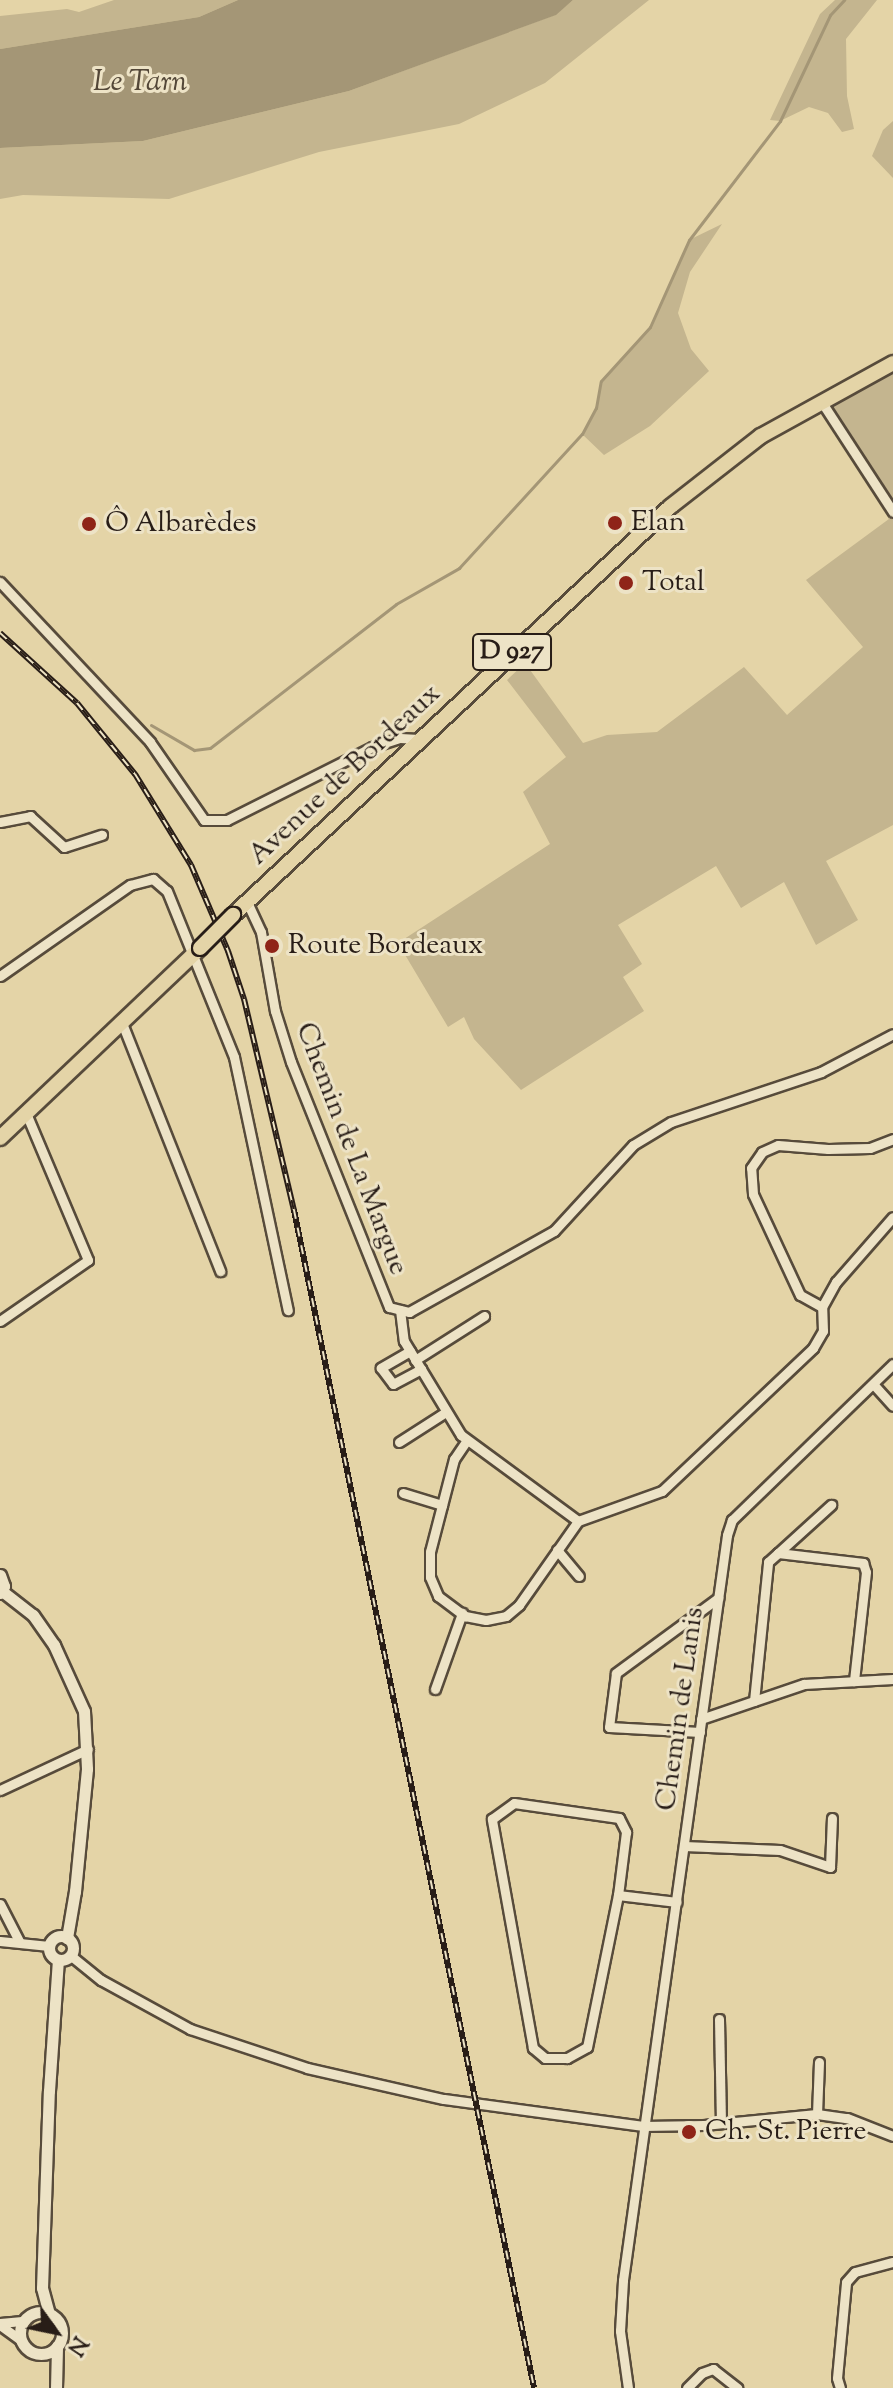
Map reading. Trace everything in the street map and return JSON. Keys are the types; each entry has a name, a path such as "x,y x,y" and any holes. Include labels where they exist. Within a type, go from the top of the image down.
{"main road":[{"name":"Avenue de Bordeaux","path":"247,902 670,507 761,436 893,363"},
{"name":"D 927","path":"0,1138 247,902"}],"street":[{"path":"820,401 893,512"},
{"path":"0,582 150,742 204,820 227,820 372,747 400,738 419,739"},
{"path":"0,822 30,816 64,847 102,835"},
{"path":"0,976 130,885 153,879 174,902 196,951 234,1057 288,1310"},
{"name":"Chemin de La Margue","path":"247,902 261,932 275,1011 291,1062 389,1307 409,1312 554,1231 633,1145 671,1122 821,1072 893,1034"},
{"path":"122,1023 220,1271"},
{"path":"0,1321 88,1260 26,1113"},
{"path":"822,1307 800,1295 753,1194 751,1168 762,1152 778,1145 870,1148 893,1139"},
{"path":"467,1440 454,1459 430,1552 430,1577 438,1596 462,1613 486,1620 506,1616 519,1605 578,1521 662,1491 813,1348 823,1331 822,1307 836,1282 887,1228 893,1217"},
{"path":"400,1310 404,1341 446,1412 467,1440 578,1521"},
{"path":"415,1360 484,1316"},
{"name":"Chemin de Lanis","path":"628,2388 620,2315 643,2126 718,1598 732,1520 893,1364"},
{"path":"874,1385 893,1406"},
{"path":"399,1442 446,1412"},
{"path":"403,1493 442,1505"},
{"path":"754,1701 768,1562 831,1505"},
{"path":"557,1550 579,1576"},
{"path":"778,1553 863,1563 866,1572 854,1681"},
{"path":"0,1575 4,1581 1,1592 33,1615 54,1645 84,1711 88,1749 75,1891 67,1938 72,1945 64,1958 49,2091 42,2288 49,2314"},
{"path":"700,1732 609,1727 616,1673 718,1598"},
{"path":"435,1689 462,1613"},
{"path":"701,1719 804,1684 893,1679"},
{"path":"0,1790 88,1749"},
{"path":"514,1803 619,1818 626,1832 618,1895 587,2047 567,2058 545,2058 533,2048 492,1819 501,1809 514,1803"},
{"path":"684,1846 780,1850 830,1867 832,1818"},
{"path":"618,1895 677,1902"},
{"path":"0,1904 19,1941"},
{"path":"49,1946 57,1937 67,1938"},
{"path":"0,1941 49,1946"},
{"path":"49,1946 51,1956 64,1958 190,2029 307,2068 490,2106 643,2126 817,2114 847,2118 893,2136"},
{"path":"719,2019 721,2123"},
{"path":"817,2114 819,2062"},
{"path":"840,2388 837,2378 846,2282 855,2272 893,2262"},
{"path":"21,2340 42,2288"},
{"path":"0,2324 49,2314 56,2318 62,2331 57,2346 55,2383"},
{"path":"0,2324 21,2340 29,2351 48,2353 57,2346"},
{"path":"39,2354 55,2383"},
{"path":"687,2388 702,2373 713,2369 737,2388"}],"shaded area":[{"path":"114,0 238,0 199,17 0,49 0,16 67,9 79,12"},
{"path":"573,0 649,0 545,83 459,124 319,152 169,199 23,195 0,199 0,148 143,141 349,91 555,15"},
{"path":"835,0 877,0 846,39 847,96 854,129 842,132 828,113 809,107 780,121 770,120 820,14"},
{"path":"893,121 893,178 872,156 883,130"},
{"path":"722,224 690,272 678,313 691,349 709,371 650,426 604,455 582,434 596,408 601,381 650,327 689,240"},
{"path":"893,363 893,512 822,404"},
{"path":"893,516 893,825 826,861 858,920 816,945 784,882 741,908 716,866 618,925 642,964 623,977 644,1011 521,1090 474,1039 464,1017 448,1027 398,943 550,844 523,792 566,757 507,680 525,663 583,743 607,735 657,732 744,667 787,715 863,647 806,580"}],"water":[{"name":"Le Tarn","path":"238,0 573,0 556,15 349,91 143,141 0,148 0,49 199,17"}],"waterway":[{"path":"151,725 194,750 210,748 396,604 459,568 582,434 596,408 601,381 650,327 689,240 780,121 830,15 844,0"}],"railway":[{"path":"0,633 77,703 135,774 191,865 228,951 244,999 294,1210 534,2388"}],"place":[{"name":"Elan","path":"615,523"},
{"name":"Ô Albarèdes","path":"89,524"},
{"name":"Total","path":"626,583"},
{"name":"Route Bordeaux","path":"272,946"},
{"name":"Ch. St. Pierre","path":"689,2132"}]}
